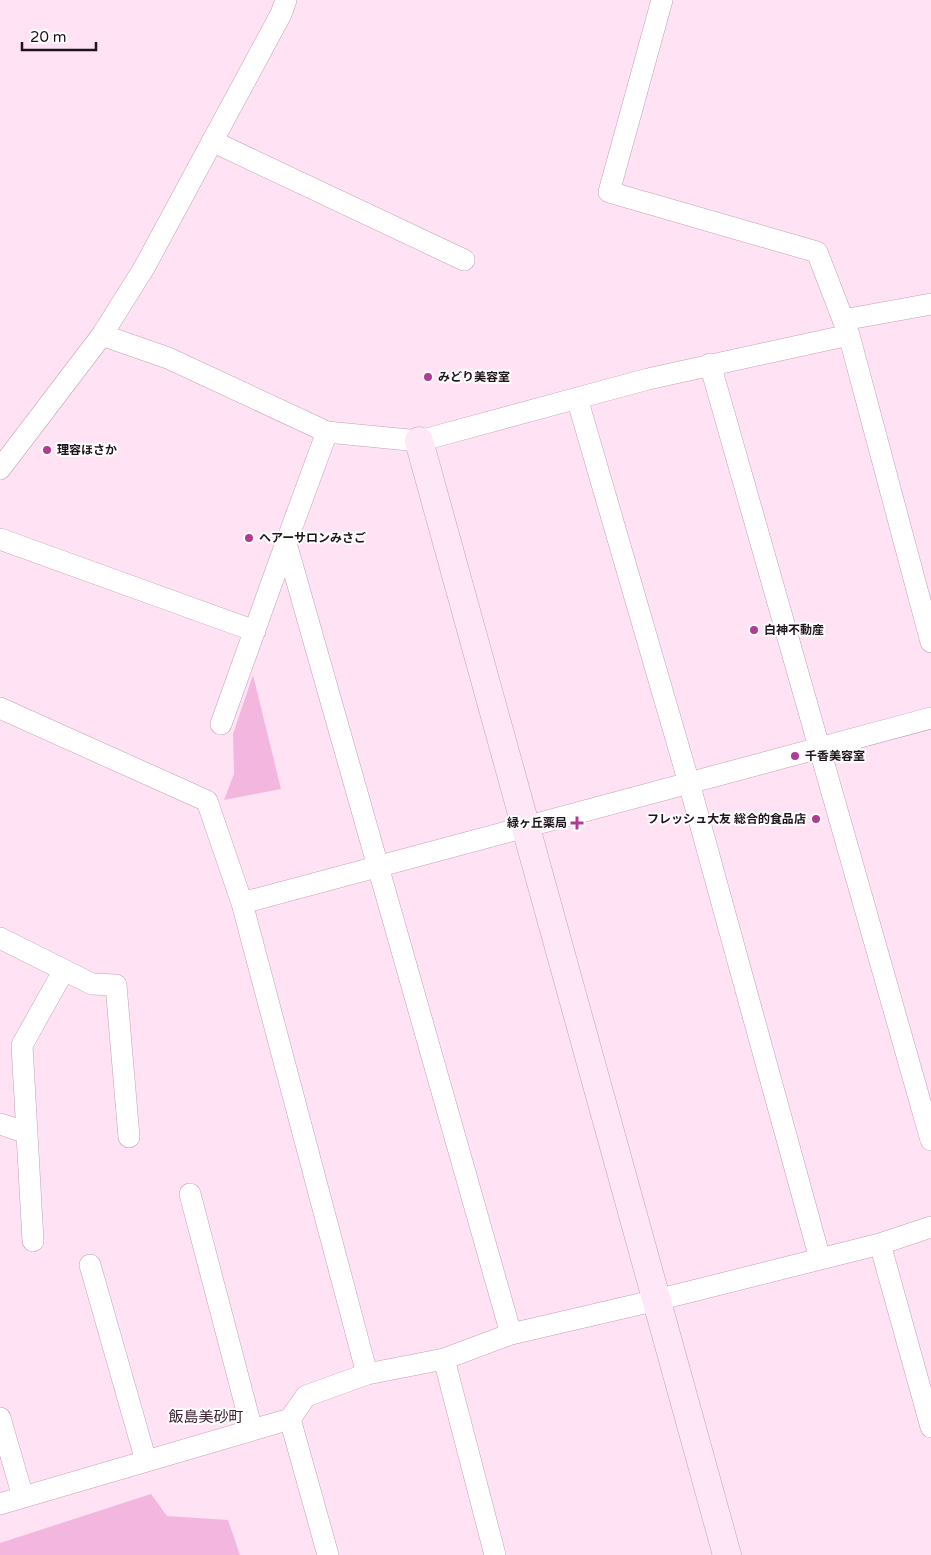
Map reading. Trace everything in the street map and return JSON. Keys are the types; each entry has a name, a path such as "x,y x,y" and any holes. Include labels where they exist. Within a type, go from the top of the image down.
{"street":[{"path":"0,469 102,335 144,268 281,14 286,0"},
{"path":"662,0 609,192 817,252 846,328 931,642"},
{"path":"212,141 464,260"},
{"path":"102,335 168,358 327,432 420,442 577,398 931,304"},
{"path":"710,364 931,1140"},
{"path":"577,398 689,783 820,1258"},
{"path":"221,724 327,432"},
{"path":"420,442 727,1555"},
{"path":"0,539 255,631"},
{"path":"286,543 511,1334"},
{"path":"0,708 207,801 242,903 367,1374"},
{"path":"242,903 931,718"},
{"path":"0,938 92,984 116,985 129,1137"},
{"path":"33,1241 22,1045 64,970"},
{"path":"0,1124 27,1133"},
{"path":"190,1194 252,1430"},
{"path":"0,1504 290,1419 306,1396 367,1374 444,1359 511,1334 657,1300 880,1244 931,1227"},
{"path":"880,1244 931,1427"},
{"path":"90,1265 146,1461"},
{"path":"444,1359 495,1555"},
{"path":"0,1418 23,1497"},
{"path":"290,1419 328,1555"}],"shaded area":[{"path":"253,675 281,789 224,800 234,774 233,734"},
{"path":"151,1494 167,1516 228,1520 240,1555 0,1555 0,1543"}],"place":[{"name":"みどり美容室","path":"428,377"},
{"name":"理容ほさか","path":"47,450"},
{"name":"ヘアーサロンみさご","path":"249,538"},
{"name":"白神不動産","path":"754,630"},
{"name":"千香美容室","path":"795,756"},
{"name":"フレッシュ大友 総合的食品店","path":"816,819"},
{"name":"緑ヶ丘薬局","path":"577,823"}],"district":[{"name":"飯島美砂町","path":"206,1417"}]}
